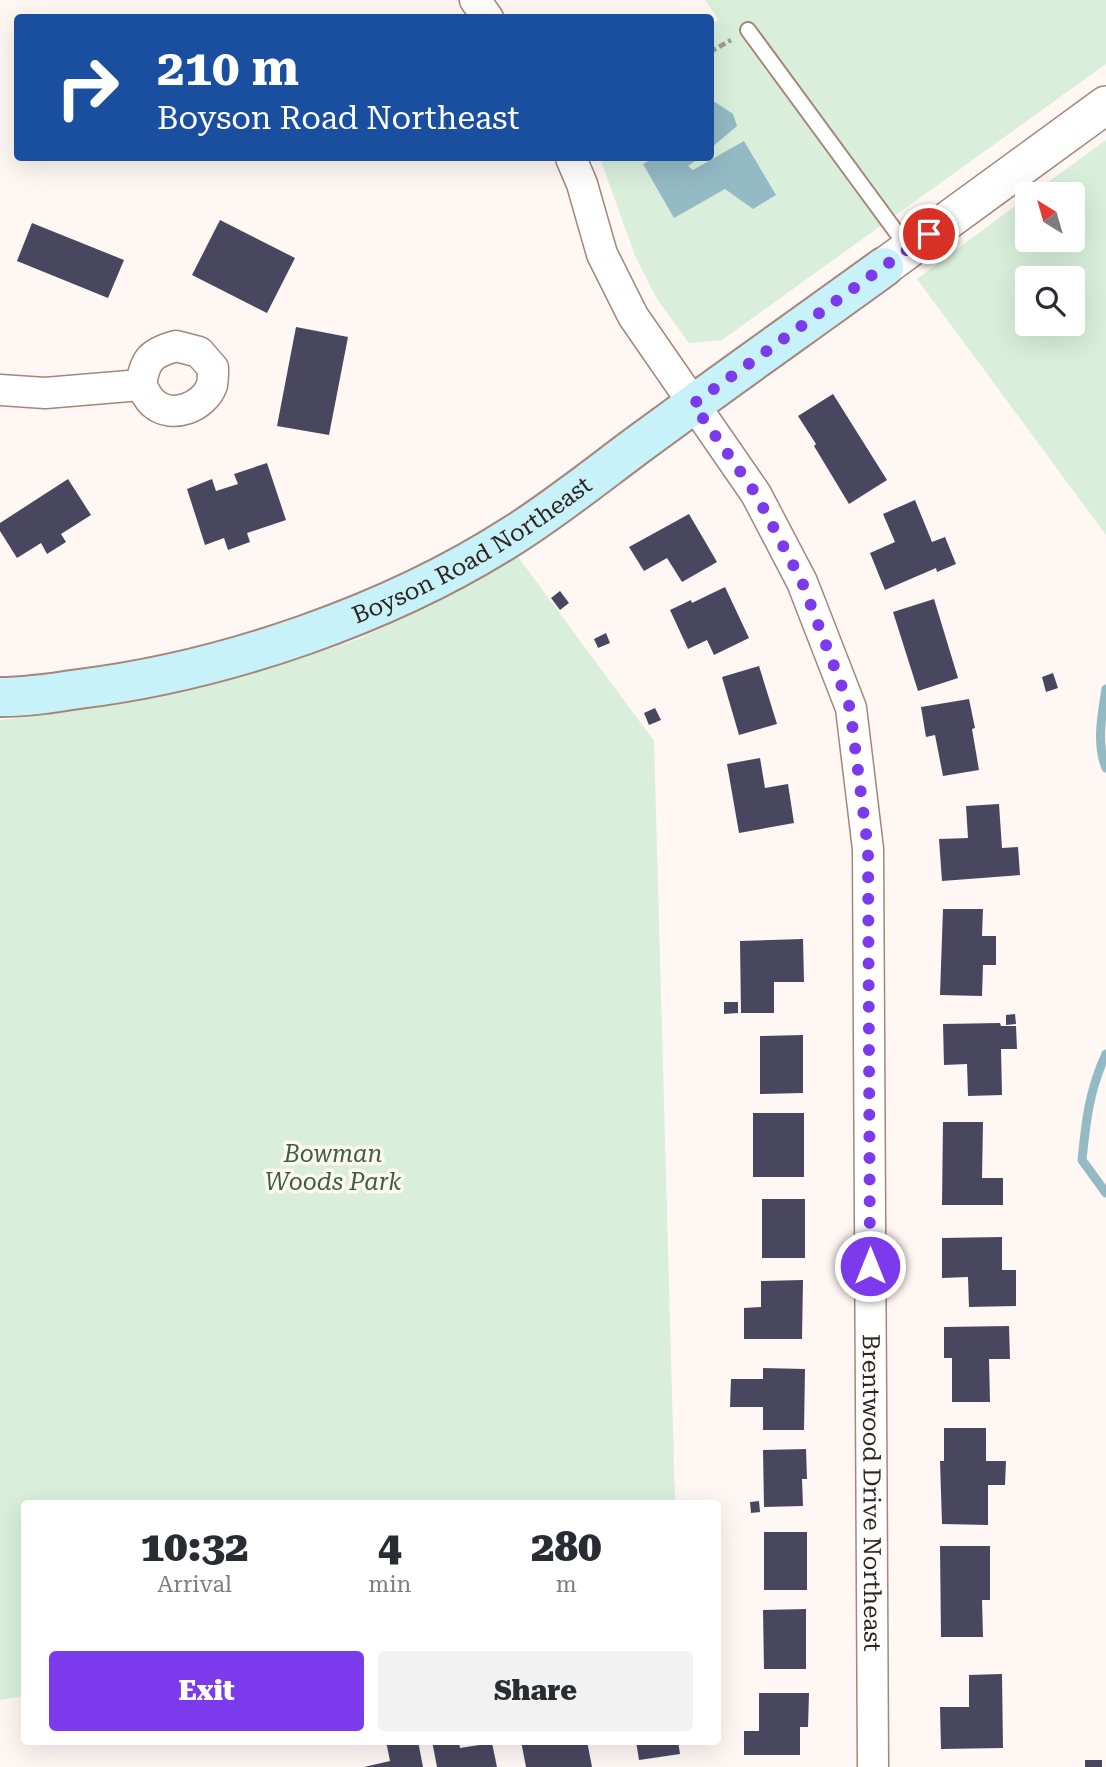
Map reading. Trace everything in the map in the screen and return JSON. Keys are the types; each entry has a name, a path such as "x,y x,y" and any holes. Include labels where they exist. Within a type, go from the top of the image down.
{"main road":[{"name":"Boyson Road Northeast","path":"0,697 20,697 121,684 210,665 286,641 371,609 444,574 515,534 896,258"}],"street":[{"path":"896,258 1106,105"},
{"name":"Brentwood Drive Northeast","path":"572,161 582,184 602,254 633,316 756,494 802,582 850,708 868,849 873,1767"},
{"path":"0,390 45,393 141,385"}],"lane":[{"path":"748,30 896,258"}],"green space":[{"path":"705,0 1106,0 1106,64 722,340 689,343 657,299 635,256 601,161 714,161 714,22 718,19"},
{"path":"1106,140 1106,535 917,279 1015,206 1015,252 1085,252 1085,182 1048,182"},
{"name":"Bowman Woods Park","path":"516,554 654,741 675,1500 21,1500 21,1696 0,1700 0,720 155,697 231,679 352,641 443,597"}],"water":[{"path":"714,102 733,114 737,126 714,145"},
{"path":"744,141 776,195 753,209 725,189 674,218 643,164 650,161 695,161 688,166 693,170 714,161 714,158"}],"building":[{"path":"220,220 295,258 267,313 192,275"},
{"path":"32,223 124,260 108,298 17,261"},
{"path":"296,327 348,337 329,435 277,426"},
{"path":"833,394 887,480 849,504 798,416"},
{"path":"267,463 286,520 247,533 250,542 228,550 224,538 205,545 187,489 212,479 216,491 238,484 234,474"},
{"path":"68,479 91,515 61,534 66,542 47,554 41,543 17,558 0,531 0,523"},
{"path":"915,500 932,542 945,537 956,564 937,572 936,568 885,590 870,553 895,542 883,514"},
{"path":"689,514 717,562 682,582 667,558 644,571 629,547"},
{"path":"725,587 749,638 714,655 707,640 688,649 670,610"},
{"path":"560,591 569,603 560,610 551,598"},
{"path":"934,599 958,678 918,691 893,612"},
{"path":"606,633 610,643 598,648 594,639"},
{"path":"759,666 777,724 739,735 722,677"},
{"path":"1053,673 1058,688 1046,692 1042,677"},
{"path":"969,699 979,770 943,776 935,735 926,737 921,707"},
{"path":"655,708 661,720 649,725 644,713"},
{"path":"760,758 765,788 788,784 794,823 739,833 727,764"},
{"path":"999,804 1002,848 1018,847 1020,875 942,881 939,839 968,838 966,806"},
{"path":"943,909 983,909 982,936 996,936 996,965 983,965 982,996 940,995"},
{"path":"803,939 804,982 774,982 774,1013 741,1013 740,941"},
{"path":"724,1002 738,1002 738,1013 724,1014"},
{"path":"1015,1014 1016,1024 1006,1025 1006,1015"},
{"path":"1000,1023 1001,1026 1016,1026 1017,1049 1001,1049 1002,1095 968,1096 967,1064 944,1065 943,1024"},
{"path":"803,1035 803,1093 760,1094 760,1036"},
{"path":"753,1113 804,1113 804,1177 753,1177"},
{"path":"943,1122 983,1122 982,1178 1003,1178 1003,1205 942,1205"},
{"path":"762,1199 805,1199 805,1258 762,1258"},
{"path":"1002,1237 1002,1270 1016,1270 1016,1306 969,1307 968,1277 942,1278 942,1238"},
{"path":"803,1280 802,1339 744,1339 744,1308 761,1307 761,1281"},
{"path":"1009,1326 1010,1359 989,1359 990,1402 952,1402 952,1358 944,1358 944,1327"},
{"path":"763,1368 805,1369 804,1430 763,1430 763,1407 730,1407 731,1379 763,1379"},
{"path":"944,1428 986,1428 986,1461 1006,1461 1005,1485 988,1485 988,1525 942,1524 940,1461 944,1461"},
{"path":"806,1449 807,1479 802,1479 803,1506 764,1507 763,1450"},
{"path":"759,1501 760,1512 751,1513 750,1502"},
{"path":"764,1532 807,1532 807,1590 764,1590"},
{"path":"940,1546 990,1546 990,1600 982,1600 983,1637 941,1637"},
{"path":"806,1609 806,1669 764,1669 763,1610"},
{"path":"1002,1674 1003,1748 941,1749 940,1707 969,1707 969,1675"},
{"path":"759,1693 809,1693 808,1727 800,1727 800,1755 744,1755 744,1731 759,1731"},
{"path":"387,1745 419,1745 423,1767 364,1767 390,1761"},
{"path":"433,1745 460,1745 460,1748 492,1745 497,1767 437,1767"},
{"path":"522,1745 588,1745 592,1767 526,1767"},
{"path":"637,1745 679,1745 680,1754 639,1760"},
{"path":"1085,1760 1102,1760 1102,1767 1085,1767"}],"waterway":[{"path":"1106,689 1101,739 1106,768"},
{"path":"1106,1054 1092,1094 1082,1160 1106,1193"}],"route":[{"path":"870,1266 868,849 850,708 802,582 756,494 693,404 929,234"}]}
